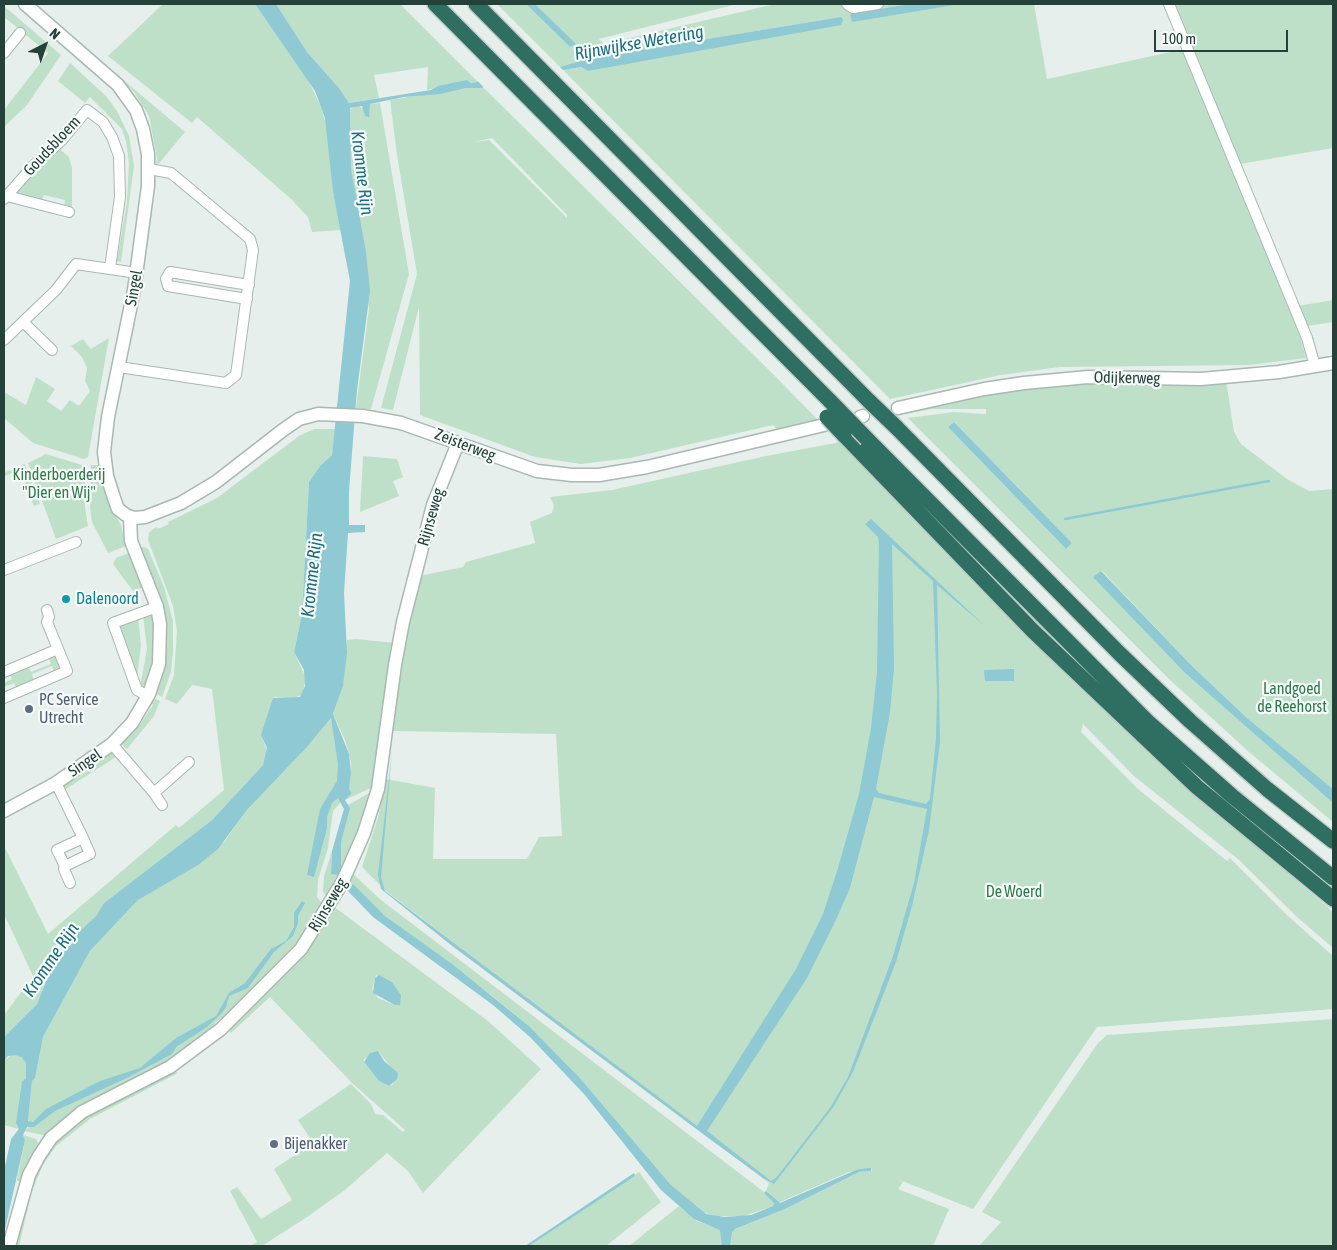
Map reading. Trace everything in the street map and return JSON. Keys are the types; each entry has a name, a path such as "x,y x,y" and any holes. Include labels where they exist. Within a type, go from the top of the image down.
{"highway":[{"path":"435,4 1045,620 1149,722 1232,796 1333,878"},
{"path":"476,4 1066,599 1226,754 1333,840"},
{"path":"808,380 826,421 844,434 1033,631 1198,787 1333,899"}],"street":[{"name":"Singel","path":"4,811 56,783 112,744 132,723 148,696 155,680 160,654 160,624 156,607 131,541 130,517 121,512 115,501 107,476 104,452 108,417 119,368 130,272 149,169 143,128 127,95 106,72 25,4"},
{"path":"847,4 853,8 878,4"},
{"path":"1169,4 1307,338 1315,366"},
{"path":"4,53 20,33"},
{"name":"Goudsbloem","path":"5,197 33,166 62,140 86,110 103,122 112,137 119,156 120,197 110,268"},
{"path":"119,368 226,383 236,376 253,250 250,239 171,173 149,169"},
{"path":"5,197 70,212"},
{"path":"4,340 56,290 76,264 130,272"},
{"path":"247,299 168,286 166,278 170,272 249,285"},
{"path":"23,322 52,350"},
{"name":"Odijkerweg","path":"898,408 984,389 1088,377 1201,379 1279,372 1333,363"},
{"name":"Zeisterweg","path":"130,517 145,517 182,503 216,482 299,419 318,414 360,416 401,422 537,471 558,474 599,475 647,467 826,421"},
{"name":"Rijnseweg","path":"9,1246 29,1176 51,1138 82,1112 170,1067 221,1029 300,948 342,883 364,833 378,789 395,665 403,622 433,505 458,442"},
{"path":"4,570 76,542"},
{"path":"148,696 137,690 113,623 156,607"},
{"path":"4,698 67,671 47,622 49,617 46,610"},
{"path":"4,672 58,649"},
{"path":"112,744 162,805"},
{"path":"154,793 188,762"},
{"path":"56,783 90,854 65,866"},
{"path":"70,883 64,869 65,866 57,850 82,838"}],"green space":[{"path":"163,4 255,4 308,80 321,107 328,130 333,192 341,230 312,232 308,217 291,199 197,117 192,123 108,56"},
{"path":"276,4 400,4 478,82 470,83 467,81 427,90 428,67 374,75 379,98 349,103 339,88 307,52"},
{"path":"497,4 526,4 570,47 575,44 535,4 737,4 599,39 604,44 775,4 1034,4 1047,79 1184,49 1298,329 1306,358 1249,365 1060,367 1001,375 890,399 563,70 581,67 588,71 724,45 836,18 586,59 560,67"},
{"path":"1175,4 1333,4 1333,148 1240,164"},
{"path":"4,6 61,55 27,105 4,127 4,110 48,53 4,17"},
{"path":"70,63 106,96 117,111 129,136 134,166 121,262 117,261 127,201 129,163 126,141 122,129 90,97 85,103 58,81"},
{"path":"115,73 185,132 156,167 157,158 149,116 134,92"},
{"path":"483,87 819,421 778,430 773,425 630,458 581,464 535,457 420,415 419,307 393,410 381,408 417,274 397,155 390,100","holes":["492,138 567,215 567,218 489,140 474,142"]},
{"path":"380,103 409,274 371,409 356,408 369,308 351,169 350,109 359,106 364,109 369,108 370,104"},
{"path":"57,147 69,157 72,168 72,210 64,207 65,200 44,195 41,201 16,195 18,187 34,169 37,171 39,169 38,166"},
{"path":"1333,300 1333,322 1307,326 1298,306"},
{"path":"109,338 88,457 84,459 33,443 4,418 4,392 26,405 36,377 55,389 47,401 61,411 70,400 79,406 90,391 85,381 87,368 82,357 71,346 83,339 91,349"},
{"name":"Landgoed de Reehorst","path":"1226,380 1234,432 1241,444 1287,479 1309,491 1333,489 1333,789 1247,718 1193,667 1102,571 1094,577 1185,673 1333,803 1333,822 1249,752 1169,679 908,418 954,412 986,414 986,409 932,409 904,414 902,412 984,393 1042,384","holes":["954,422 1072,543 1066,549 948,427"]},
{"path":"314,429 335,429 332,455 320,466 309,482 302,614 294,652 306,678 302,695 293,698 274,697 262,737 268,754 263,765 212,820 104,903 96,916 79,933 49,974 37,1004 4,1037 4,1015 33,976 4,914 4,846 48,934 176,825 179,828 224,790 212,689 192,685 177,704 165,699 174,675 177,631 173,606 148,540 149,533 153,529 169,524 168,522 217,498 299,436"},
{"name":"De Woerd","path":"841,442 1224,818 1333,912 1333,948 1297,917 1239,860 1134,776 1083,724 1081,732 1138,789 1227,861 1230,858 1288,916 1333,956 1333,1009 1097,1027 973,1209 897,1179 903,1182 898,1189 949,1209 933,1246 629,1246 679,1206 697,1221 718,1228 733,1230 785,1209 859,1172 872,1171 871,1168 849,1172 778,1203 766,1191 769,1183 386,891 362,867 378,818 386,779 435,788 433,859 527,859 539,837 562,836 556,734 393,731 405,643 419,576 463,567 466,562 535,543 530,522 552,513 554,505 550,497 612,490 766,456"},
{"name":"Kinderboerderij \"Dier en Wij\"","path":"46,454 85,466 85,507 88,526 56,539 28,463"},
{"path":"363,456 397,459 403,477 393,481 399,496 360,512"},
{"path":"25,464 40,504 34,506 20,470 4,476 4,473"},
{"path":"91,465 100,465 105,492 110,507 121,525 126,546 108,553 92,522 90,508"},
{"path":"141,548 148,549 164,587 173,621 171,672 162,697 155,693 160,678 149,573"},
{"path":"129,553 144,587 133,591 113,564 116,558"},
{"path":"153,613 156,648 146,690 140,687 147,649 143,616"},
{"path":"138,616 141,645 137,678 116,624"},
{"path":"356,639 395,643 375,786 345,800 352,793 349,789 351,762 345,740 333,714 343,686 347,640"},
{"path":"56,653 62,670 55,673 52,666 32,674 34,682 17,689 14,683 4,687 4,683 12,679 9,673 28,665 31,672 51,664 48,656"},
{"path":"153,698 160,701 154,716 127,749 120,743 129,737 141,723 153,705 151,702"},
{"path":"331,718 334,727 332,728 337,726 345,803 341,802 333,811 328,848 318,880 317,897 325,906 304,938 225,1021 221,1018 215,1023 218,1026 191,1048 47,1136 24,1131 32,1125 28,1120 32,1081 35,1077 43,1037 90,951 138,900 224,842 247,810 307,747"},
{"path":"111,751 116,757 66,789 62,784 71,778 74,780 93,768"},
{"path":"369,793 371,794 365,821 329,900 323,892 324,876 332,851 331,874 341,872 341,843 349,811 348,805"},
{"path":"352,873 381,900 764,1192 774,1203 773,1206 744,1216 715,1216 702,1212 671,1185 579,1077 529,1026 490,994 385,916 359,892 350,886 344,887"},
{"path":"333,906 488,1021 541,1069 423,1193 408,1171 387,1153 345,1190 307,1217 262,1246 250,1246 257,1242 230,1191 237,1187 261,1219 292,1200 274,1169 298,1153 296,1149 310,1138 298,1120 351,1084 371,1104 375,1114 383,1115 403,1132 405,1130 352,1083 270,997 231,1033 228,1029","holes":["376,975 392,982 398,991 395,1005 378,998 372,989","378,1051 389,1065 393,1084 389,1086 379,1081 364,1062 364,1059"]},
{"path":"1333,1019 1333,1246 979,1246 1001,1222 982,1212 1098,1043 1107,1035"},
{"path":"12,1054 20,1056 26,1063 26,1078 16,1123 19,1129 4,1125 4,1061"},
{"path":"171,1070 178,1073 90,1119 55,1147 43,1165 32,1191 19,1246 14,1246 25,1201 44,1153 72,1123"},
{"path":"23,1135 36,1139 39,1145 23,1181 17,1181 25,1140"},
{"path":"639,1172 661,1202 606,1246 529,1246"}],"water":[{"name":"Kromme Rijn","path":"255,4 276,4 307,52 339,88 349,103 431,90 438,86 467,80 471,83 560,67 586,59 841,17 843,20 841,25 588,71 581,67 489,83 482,88 466,88 440,94 404,97 370,104 369,117 365,116 362,106 350,108 351,169 366,252 370,291 357,390 349,491 349,525 365,525 365,532 348,533 344,593 347,653 343,686 333,714 349,754 351,773 349,789 352,793 345,800 350,808 341,843 341,872 339,875 331,874 332,851 344,809 338,798 332,803 327,817 327,828 314,877 307,875 320,809 337,781 338,764 331,718 307,747 247,810 218,849 198,865 138,900 90,951 43,1037 35,1078 32,1081 28,1121 33,1122 46,1109 100,1081 140,1068 176,1038 216,1016 229,993 245,983 271,949 286,941 294,927 294,913 302,901 305,903 298,916 298,923 293,936 274,952 248,988 229,996 226,1007 221,1014 207,1027 176,1047 172,1054 127,1078 55,1111 34,1127 27,1127 23,1135 25,1140 4,1234 4,1171 11,1139 19,1129 16,1123 22,1082 26,1078 26,1063 21,1057 15,1055 8,1056 4,1061 4,1037 37,1004 49,974 78,933 96,916 104,903 212,820 263,765 267,748 261,735 273,698 300,697 305,686 304,670 294,652 302,614 309,482 320,466 332,455 350,281 333,192 325,118 315,91"},
{"path":"526,4 535,4 576,44 570,47"},
{"path":"910,4 960,4 852,22 850,14"},
{"path":"954,422 1072,543 1066,549 948,427"},
{"path":"871,519 986,627 937,585 940,742 929,830 912,906 896,962 853,1072 834,1106 774,1184 707,1137 451,945 381,889 378,875 392,751 381,877 385,891 697,1126 796,969 823,914 859,794 871,728 877,672 879,543 878,537 865,524","holes":["892,544 933,581 937,693 936,738 930,799 926,804 879,793 876,789 890,712 894,668","874,797 927,809 914,883 893,956 848,1077 830,1108 776,1178 771,1181 707,1131 807,978 850,888"]},
{"path":"1101,571 1193,667 1247,718 1333,789 1333,803 1185,673 1093,577"},
{"path":"1014,669 1014,681 985,681 984,670"},
{"path":"353,884 385,916 452,964 529,1026 579,1077 671,1185 706,1214 725,1217 751,1215 773,1206 774,1203 764,1193 766,1191 780,1203 856,1170 871,1168 871,1171 859,1172 785,1209 735,1229 732,1232 730,1246 722,1246 720,1230 694,1219 661,1190 584,1094 530,1037 493,1005 373,917 347,890"},
{"path":"379,975 392,982 401,995 400,1005 395,1005 373,993 375,978"},
{"path":"378,1051 384,1061 398,1073 397,1079 389,1086 379,1081 364,1062 370,1053"},
{"path":"634,1173 635,1176 529,1246 525,1246"}],"pier":[{"path":"558,65 565,72 490,85 485,89 476,79"}],"waterway":[{"path":"1065,519 1269,481"}],"place":[{"name":"Dalenoord","path":"66,599"},
{"name":"PC Service Utrecht","path":"29,709"},
{"name":"Bijenakker","path":"274,1144"}],"water label":[{"name":"Rijnwijkse Wetering","path":"639,43"}]}
